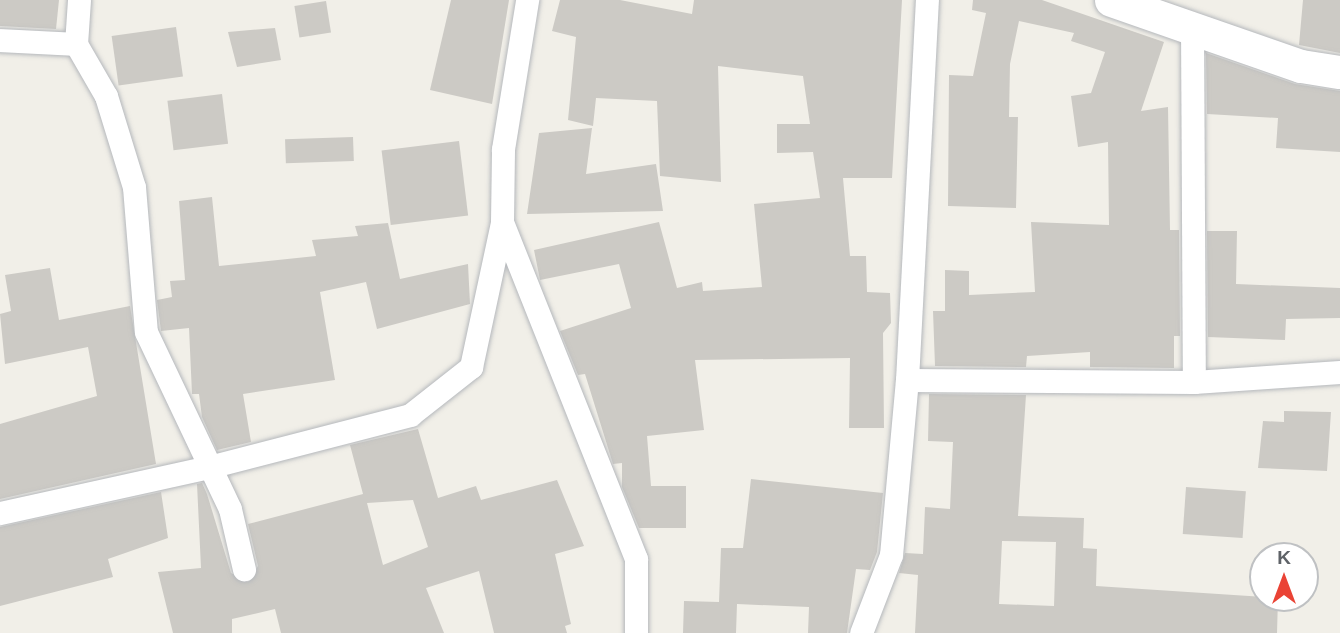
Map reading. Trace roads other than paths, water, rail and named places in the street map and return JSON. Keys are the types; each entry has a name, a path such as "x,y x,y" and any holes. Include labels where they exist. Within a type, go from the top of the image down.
{"main road":[{"path":"1111,0 1192,24 1301,66 1340,72"}],"street":[{"path":"79,0 76,44 106,96 134,187 146,332 230,509 244,569"},
{"path":"0,513 209,467 410,415 436,400 471,367 502,222 503,149 527,0"},
{"path":"861,633 891,555 907,380 927,0"},
{"path":"1192,24 1194,383"},
{"path":"0,40 76,44"},
{"path":"502,222 636,559 636,633"},
{"path":"907,380 1194,383 1340,372"}]}
